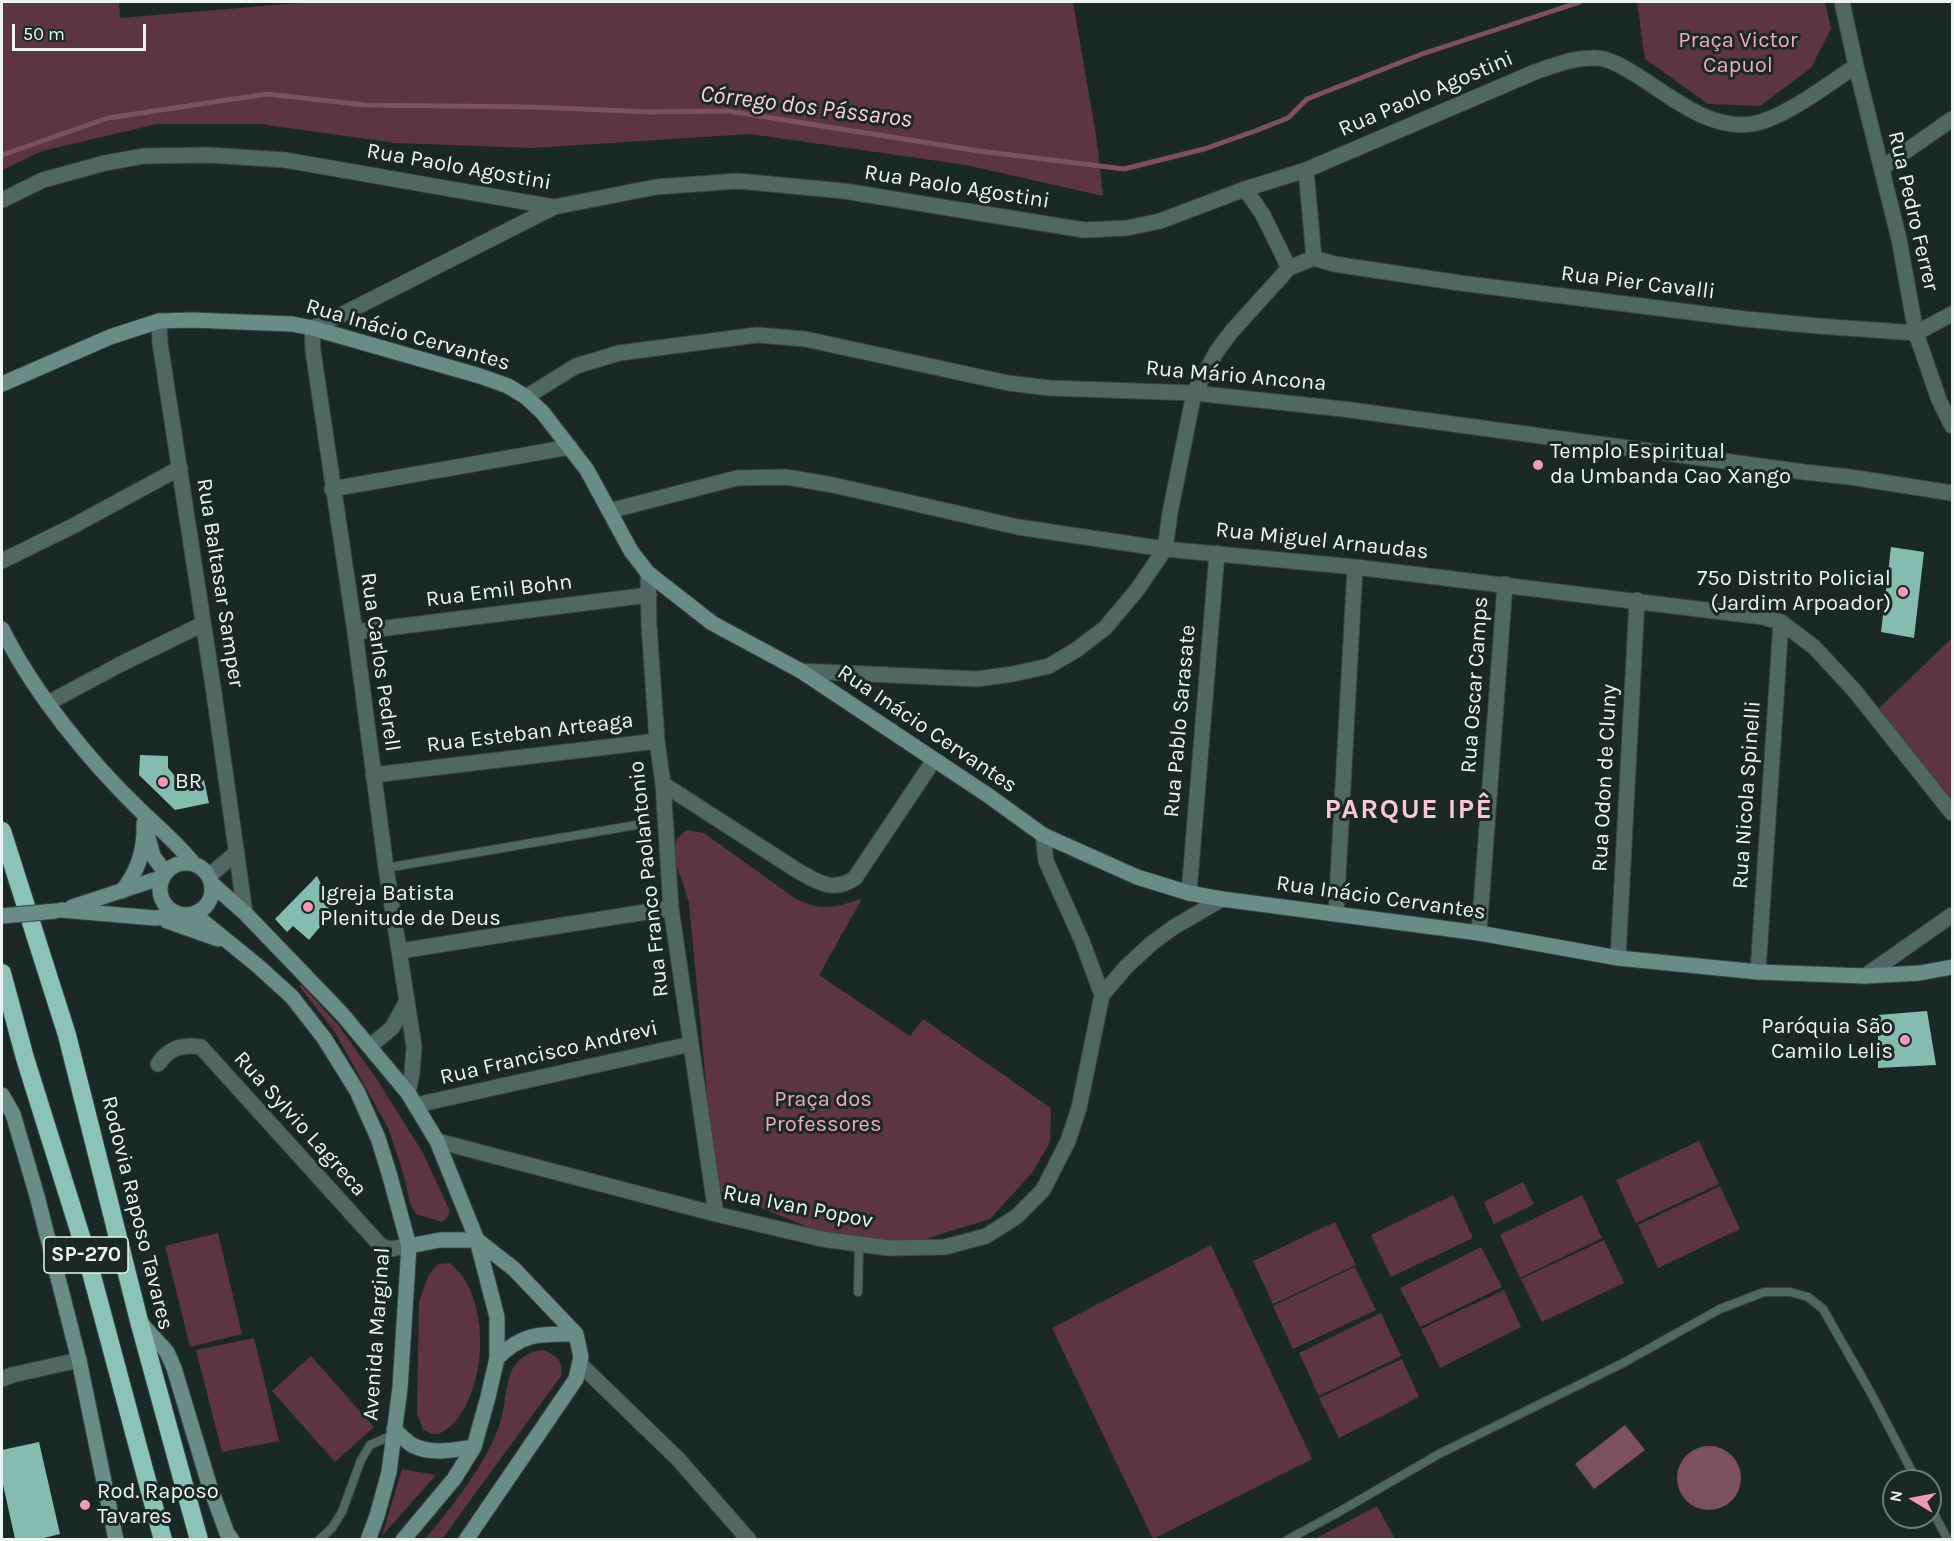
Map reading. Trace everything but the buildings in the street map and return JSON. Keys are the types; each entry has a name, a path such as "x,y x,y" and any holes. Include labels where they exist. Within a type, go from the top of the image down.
{"highway":[{"name":"Rodovia Raposo Tavares","path":"2,831 67,1035 139,1321 199,1539"},
{"name":"SP-270","path":"2,974 25,1058 84,1246 163,1539"},
{"path":"2,1005 25,1058"}],"main road":[{"name":"Rua Inácio Cervantes","path":"2,384 110,337 159,321 203,320 292,324 312,328 508,386 526,396 570,447 587,470 631,550 648,573 712,623 801,671 1043,835 1137,877 1222,899 1479,933 1618,958 1758,972 1865,976 1920,973 1953,967"},
{"path":"2,629 48,703 81,746 143,817 172,839 342,1014 412,1099 437,1141 477,1240 497,1317 497,1358 474,1447 454,1479 404,1539"},
{"path":"143,817 153,856 164,874"},
{"path":"122,891 137,867 145,834 143,817"},
{"path":"2,916 58,910 122,891 164,874 178,863 193,863"},
{"path":"164,874 160,884 162,899 171,910 190,914"},
{"path":"155,918 190,914 205,907 211,896 211,880"},
{"path":"58,910 155,918 179,924 235,946"},
{"name":"Avenida Marginal","path":"190,914 235,946 292,997 324,1038 357,1091 378,1138 409,1246 400,1388 389,1472 368,1539"},
{"path":"2,1095 13,1114 37,1196 79,1360 116,1539"},
{"path":"409,1246 440,1240 477,1240 514,1269 576,1334 582,1357 576,1379 466,1539"},
{"path":"139,1321 167,1352 174,1368 209,1484 226,1533 232,1539"},
{"path":"497,1358 518,1340 527,1337 542,1334 576,1334"},
{"path":"393,1432 412,1444 430,1450 450,1451 474,1447"}],"street":[{"name":"Rua Pedro Ferrer","path":"1842,2 1899,239 1916,333 1939,399 1953,426"},
{"name":"Rua Paolo Agostini","path":"2,200 43,180 105,163 144,156 209,155 285,160 554,207 656,187 738,181 844,191 1084,230 1127,228 1160,221 1245,189 1306,170 1535,72 1569,60 1598,57 1624,67 1684,105 1708,118 1729,124 1757,123 1782,113 1856,66"},
{"path":"1882,168 1953,119"},
{"path":"801,671 976,679 1013,674 1049,666 1105,628 1137,590 1165,549 1194,393 1217,351 1289,268 1314,258 1306,170"},
{"path":"1245,189 1263,215 1289,268"},
{"path":"312,328 554,207"},
{"name":"Rua Pier Cavalli","path":"1314,258 1334,264 1460,283 1733,318 1916,333"},
{"path":"1916,333 1953,314"},
{"name":"Rua Baltasar Samper","path":"159,321 160,342 246,913"},
{"name":"Rua Carlos Pedrell","path":"312,328 313,351 355,632 386,868 414,1046 412,1099"},
{"name":"Rua Mário Ancona","path":"526,396 576,366 594,359 620,353 758,335 805,339 1008,383 1050,388 1194,393 1343,409 1953,492"},
{"path":"333,489 570,447"},
{"path":"2,561 180,468"},
{"name":"Rua Miguel Arnaudas","path":"609,511 737,478 786,477 833,485 1018,527 1165,549 1505,584 1763,617 1781,622 1814,647 1854,690 1953,813"},
{"name":"Rua Pablo Sarasate","path":"1189,892 1217,553"},
{"path":"1336,914 1355,567"},
{"name":"Rua Franco Paolantonio","path":"648,573 657,741 663,784 671,908 716,1214"},
{"name":"Rua Oscar Camps","path":"1479,933 1505,584"},
{"name":"Rua Emil Bohn","path":"355,632 649,595"},
{"name":"Rua Odon de Cluny","path":"1618,958 1638,600"},
{"name":"Rua Nicola Spinelli","path":"1758,972 1781,622"},
{"path":"48,703 202,624"},
{"name":"Rua Esteban Arteaga","path":"373,775 657,741"},
{"path":"663,784 798,871 820,883 835,886 846,884 855,878 934,760"},
{"path":"1043,835 1046,861 1082,941 1102,995"},
{"path":"211,880 237,852"},
{"name":"Rua Ivan Popov","path":"437,1141 716,1214 822,1239 889,1248 945,1247 986,1236 1016,1217 1043,1190 1068,1141 1079,1107 1102,995 1126,967 1152,943 1174,927 1222,899"},
{"path":"400,951 671,908"},
{"path":"1865,976 1953,915"},
{"path":"370,1046 392,1028 407,1001"},
{"name":"Rua Francisco Andrevi","path":"412,1099 691,1044"},
{"name":"Rua Sylvio Lagreca","path":"158,1064 165,1054 176,1048 189,1045 201,1047 381,1246 390,1249 409,1246"},
{"path":"2,1379 79,1360"},
{"path":"581,1365 678,1459 750,1539"}],"lane":[{"path":"386,868 636,825"},
{"path":"858,1292 859,1244"},
{"path":"1287,1539 1439,1454 1623,1363 1720,1309 1764,1292 1790,1292 1808,1297 1823,1309 1911,1469"},
{"path":"319,1539 332,1528 342,1512 361,1460 370,1445 393,1432"}],"green space":[{"path":"2,2 119,2 120,18 310,2 1073,2 1097,141 1103,196 966,165 750,134 532,148 396,143 260,124 157,124 42,151 2,170"},
{"name":"Praça Victor Capuol","path":"1637,2 1825,2 1831,29 1811,68 1760,106 1708,104 1645,59"},
{"path":"1952,638 1952,799 1877,710"},
{"name":"Praça dos Professores","path":"686,830 704,833 796,899 806,903 829,907 862,899 819,975 910,1036 923,1019 1051,1108 1050,1142 1032,1173 990,1219 906,1245 813,1229 716,1190 689,903 681,877 671,856 676,840"},
{"path":"302,985 339,1026 378,1081 423,1153 450,1211 442,1222 416,1214 411,1206 402,1169 388,1128 335,1032 299,986"},
{"path":"1699,1141 1719,1184 1636,1223 1616,1180"},
{"path":"1523,1182 1534,1204 1494,1224 1484,1202"},
{"path":"1720,1186 1740,1229 1658,1268 1638,1225"},
{"path":"1453,1195 1473,1238 1391,1277 1371,1235"},
{"path":"1582,1195 1602,1238 1520,1278 1500,1235"},
{"path":"1335,1222 1356,1265 1273,1304 1253,1261"},
{"path":"218,1233 242,1334 190,1347 165,1246"},
{"path":"1604,1240 1624,1283 1542,1322 1521,1279"},
{"path":"1211,1245 1312,1459 1153,1539 1052,1328"},
{"path":"1481,1247 1502,1287 1420,1327 1400,1288"},
{"path":"450,1263 462,1275 471,1293 477,1311 480,1351 472,1391 464,1408 449,1427 439,1434 431,1434 423,1429 417,1414 419,1302 429,1274 438,1264"},
{"path":"1355,1267 1376,1310 1293,1349 1273,1306"},
{"path":"1504,1290 1521,1327 1440,1368 1421,1329"},
{"path":"1381,1313 1401,1356 1319,1396 1299,1353"},
{"path":"254,1338 279,1441 222,1452 196,1350"},
{"path":"543,1350 558,1359 562,1371 561,1376 442,1539 425,1539 457,1499 487,1453 500,1423 509,1378 515,1365 528,1354"},
{"path":"311,1356 374,1427 335,1462 272,1391"},
{"path":"1402,1359 1419,1397 1339,1438 1319,1398"},
{"path":"402,1469 436,1475 382,1536"},
{"path":"1377,1506 1395,1539 1315,1539"}],"shaded area":[{"path":"1625,1425 1645,1450 1594,1489 1575,1464"},
{"path":"1703,1446 1715,1446 1732,1455 1739,1466 1741,1478 1739,1490 1732,1501 1715,1510 1703,1510 1691,1505 1682,1496 1677,1484 1677,1472 1682,1460 1691,1451"}],"waterway":[{"name":"Córrego dos Pássaros","path":"2,155 108,118 267,94 365,105 533,107 649,112 728,111 979,151 1124,169 1204,149 1255,131 1288,118 1307,99 1422,54 1580,2"}],"place":[{"name":"Templo Espiritual da Umbanda Cao Xango","path":"1538,465"},
{"name":"75º Distrito Policial (Jardim Arpoador)","path":"1903,592"},
{"name":"BR","path":"163,782"},
{"name":"Igreja Batista Plenitude de Deus","path":"308,907"},
{"name":"Paróquia São Camilo Lelis","path":"1905,1040"},
{"name":"Rod. Raposo Tavares","path":"85,1505"}],"district":[{"name":"PARQUE IPÊ","path":"1409,810"}]}
